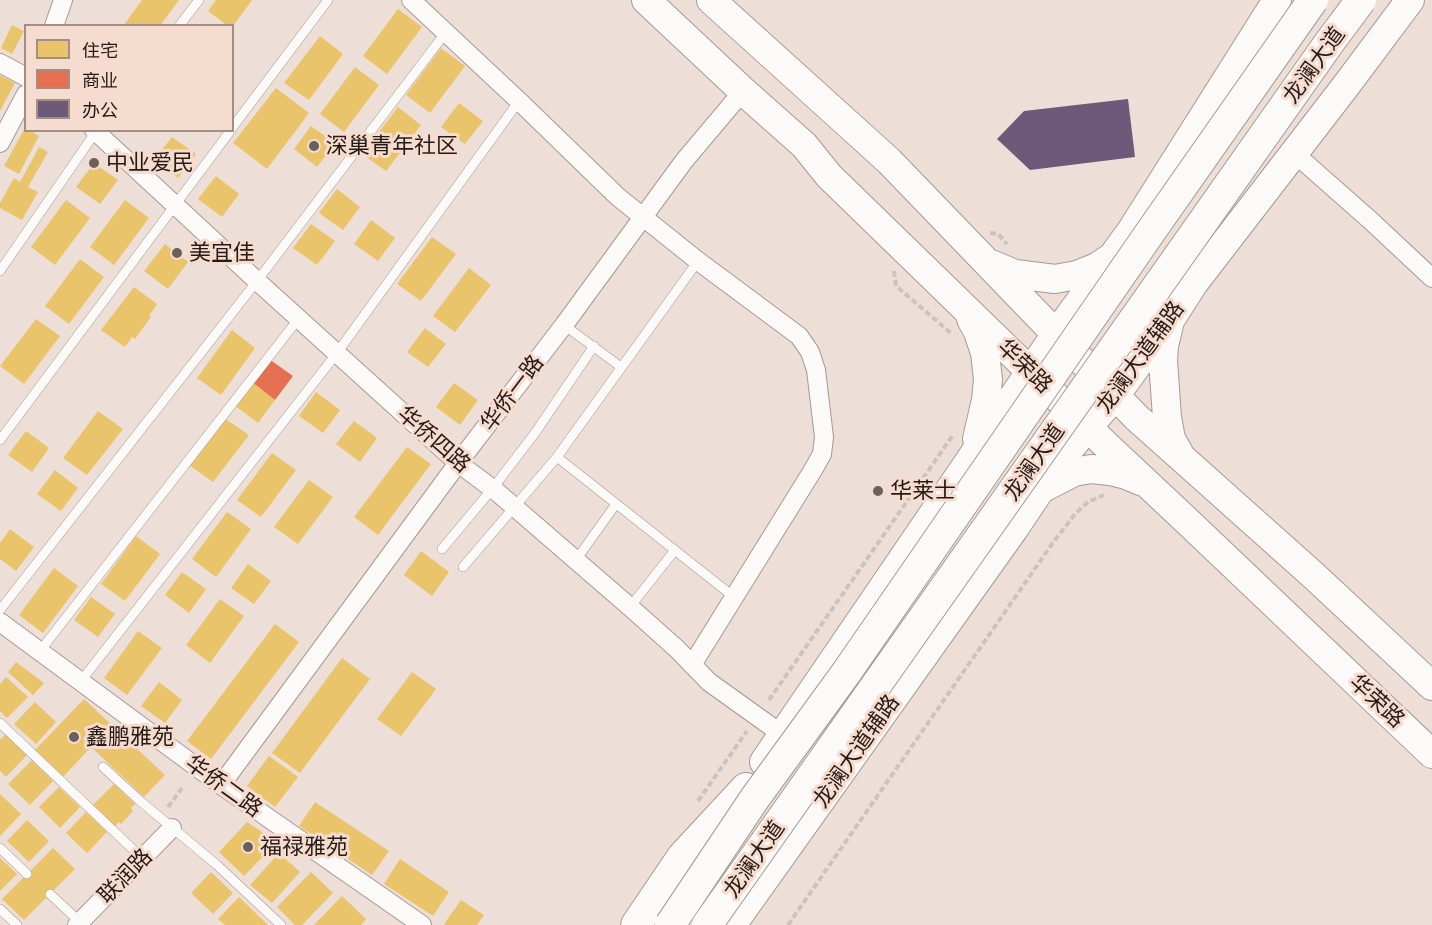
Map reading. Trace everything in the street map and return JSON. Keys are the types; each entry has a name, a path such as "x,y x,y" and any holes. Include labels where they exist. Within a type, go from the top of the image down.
{"highway":[{"name":"龙澜大道","path":"672,925 755,798 852,664 1313,0"},
{"name":"龙澜大道","path":"707,925 1361,0"},
{"path":"636,925 682,857 746,788"}],"main road":[{"name":"华荣路","path":"646,0 804,145 829,176 966,309 1432,754"},
{"name":"华荣路","path":"711,0 889,161 1115,396 1432,686"},
{"path":"672,925 701,884 746,788 1056,334 1131,231 1277,0"},
{"name":"龙澜大道辅路","path":"732,925 1007,539 1061,459 1115,396 1194,284 1410,0"},
{"path":"1131,231 1126,263 1132,277 1144,289 1156,294 1172,294 1194,284"},
{"path":"986,261 1015,274 1055,279 1077,275 1097,267 1114,256"},
{"path":"966,309 985,352 988,380 976,450"},
{"path":"1171,319 1164,346 1163,362 1167,417 1171,439 1186,462"},
{"path":"976,450 994,438 1011,440 1024,447 1034,458 1041,474 1041,489 1074,472 1091,469 1126,474 1147,484"}],"street":[{"path":"55,24 63,0"},
{"path":"411,0 618,197 698,261 799,336 810,352 816,370 824,437 822,454 692,665"},
{"path":"0,63 24,76"},
{"name":"华侨一路","path":"221,785 684,161 743,91"},
{"path":"0,143 24,98"},
{"name":"华侨四路","path":"97,132 458,463 493,488 630,607 677,649 709,682 783,735"},
{"path":"1294,153 1432,278"},
{"name":"华侨二路","path":"0,622 221,785 422,925"},
{"name":"联润路","path":"79,924 142,858 167,821"}],"lane":[{"path":"181,24 199,0"},
{"path":"234,126 328,0"},
{"path":"0,610 257,281 446,32"},
{"path":"81,681 337,352 519,101"},
{"path":"0,271 95,132"},
{"path":"0,441 230,132"},
{"path":"463,567 557,457 698,261"},
{"path":"40,651 299,318"},
{"path":"564,325 621,367"},
{"path":"442,549 541,425 594,346"},
{"path":"557,457 734,597"},
{"path":"576,560 616,504"},
{"path":"630,607 675,550"},
{"path":"0,723 142,858"},
{"path":"103,767 217,865 281,925"},
{"path":"0,848 27,874"},
{"path":"50,894 79,924"},
{"path":"0,909 17,925"}],"path":[{"path":"896,286 956,338"},
{"path":"769,700 957,427"},
{"path":"788,925 1052,544 1088,502 1101,495 1107,495"},
{"path":"167,821 183,788"}],"building: 住宅":[{"path":"142,0 179,0 161,24 124,24"},
{"path":"216,0 252,0 234,25 225,24 208,11"},
{"path":"398,9 422,27 387,74 363,56"},
{"path":"12,25 24,31 12,54 1,48"},
{"path":"320,36 343,54 309,100 284,83"},
{"path":"441,48 465,66 430,113 406,95"},
{"path":"355,67 379,85 344,132 320,114"},
{"path":"0,75 15,83 0,111"},
{"path":"276,88 309,113 267,169 233,143"},
{"path":"459,103 483,121 465,144 441,127"},
{"path":"398,107 421,125 386,171 362,154"},
{"name":"深巢青年社区","path":"311,126 335,143 317,167 294,149"},
{"path":"24,130 24,132 32,132 39,136 19,174 4,166"},
{"path":"172,137 196,154 178,178 154,160"},
{"path":"39,147 48,152 28,187 38,192 22,220 0,208 0,203 14,178 20,182"},
{"path":"94,163 118,180 100,204 76,187"},
{"path":"216,176 239,194 222,217 198,199"},
{"path":"337,189 360,207 343,230 319,213"},
{"path":"66,200 90,218 55,265 31,247"},
{"path":"125,200 149,218 114,265 90,247"},
{"path":"371,220 395,238 378,261 354,244"},
{"path":"311,224 335,241 317,265 293,248"},
{"path":"432,237 456,254 421,301 397,284"},
{"path":"165,244 188,262 168,289 144,271"},
{"path":"80,259 104,277 69,324 45,306"},
{"path":"469,268 491,285 455,332 433,316"},
{"path":"134,287 157,304 149,316 151,317 135,339 132,337 125,347 101,330"},
{"path":"36,319 60,336 24,384 0,366"},
{"path":"425,328 446,344 428,367 407,352"},
{"path":"232,330 255,348 221,395 197,378"},
{"path":"252,382 275,400 258,423 234,405"},
{"path":"454,383 478,400 460,425 436,407"},
{"path":"316,392 340,410 323,433 299,416"},
{"path":"98,411 123,429 87,475 63,458"},
{"path":"224,418 249,435 213,482 189,465"},
{"path":"354,421 377,438 360,462 336,444"},
{"path":"26,431 49,448 32,472 8,455"},
{"path":"407,447 431,464 378,535 354,517"},
{"path":"272,453 296,470 261,517 237,500"},
{"path":"55,470 78,488 61,511 37,494"},
{"path":"309,480 333,497 298,544 274,527"},
{"path":"227,512 251,529 216,577 192,559"},
{"path":"10,529 34,547 16,571 0,559 0,543"},
{"path":"136,536 160,554 125,601 101,584"},
{"path":"421,551 449,572 432,596 404,575"},
{"path":"248,564 271,581 254,604 231,588"},
{"path":"54,568 78,586 43,633 19,615"},
{"path":"182,572 206,589 189,613 165,595"},
{"path":"91,597 115,614 98,637 74,620"},
{"path":"220,599 244,616 210,663 186,645"},
{"path":"275,624 299,642 211,759 187,741"},
{"path":"138,631 162,648 127,695 104,678"},
{"path":"342,658 370,679 300,773 272,753"},
{"path":"16,662 44,683 33,695 8,672"},
{"path":"412,672 436,689 401,736 377,719"},
{"path":"6,677 28,697 7,718 0,711 0,684"},
{"path":"159,682 182,700 165,723 141,706"},
{"path":"84,699 165,775 144,797 91,747 63,777 35,750"},
{"path":"35,702 56,722 36,744 14,724"},
{"path":"8,732 29,753 6,777 0,771 0,740"},
{"path":"269,756 298,777 275,807 247,786"},
{"path":"32,760 53,781 30,805 8,784"},
{"path":"114,784 135,804 131,808 133,811 121,824 119,822 115,826 93,805"},
{"path":"59,787 80,807 60,828 39,807"},
{"path":"0,794 21,814 0,836"},
{"path":"315,802 389,851 372,875 299,826"},
{"path":"86,812 107,832 87,853 66,833"},
{"path":"27,820 49,841 29,862 7,841"},
{"name":"福禄雅苑","path":"247,822 277,842 244,876 219,852"},
{"path":"53,848 75,869 24,920 2,899"},
{"path":"279,853 300,872 272,903 250,885"},
{"path":"0,858 17,874 0,891"},
{"path":"400,859 449,892 433,916 384,884"},
{"path":"211,872 233,893 213,914 191,893"},
{"path":"311,872 333,893 302,925 295,925 277,907"},
{"path":"342,896 366,919 361,925 314,925"},
{"path":"239,897 268,925 225,925 218,919"},
{"path":"461,900 484,915 477,925 444,924"}],"building: 商业":[{"path":"269,359 293,376 275,400 252,382"}],"building: 办公":[{"path":"1128,99 1135,157 1030,170 997,139 1024,111"}],"place":[{"name":"深巢青年社区","path":"314,146"},
{"name":"中业爱民","path":"94,163"},
{"name":"美宜佳","path":"177,253"},
{"name":"华莱士","path":"878,491"},
{"name":"鑫鹏雅苑","path":"74,737"},
{"name":"福禄雅苑","path":"248,847"}]}
